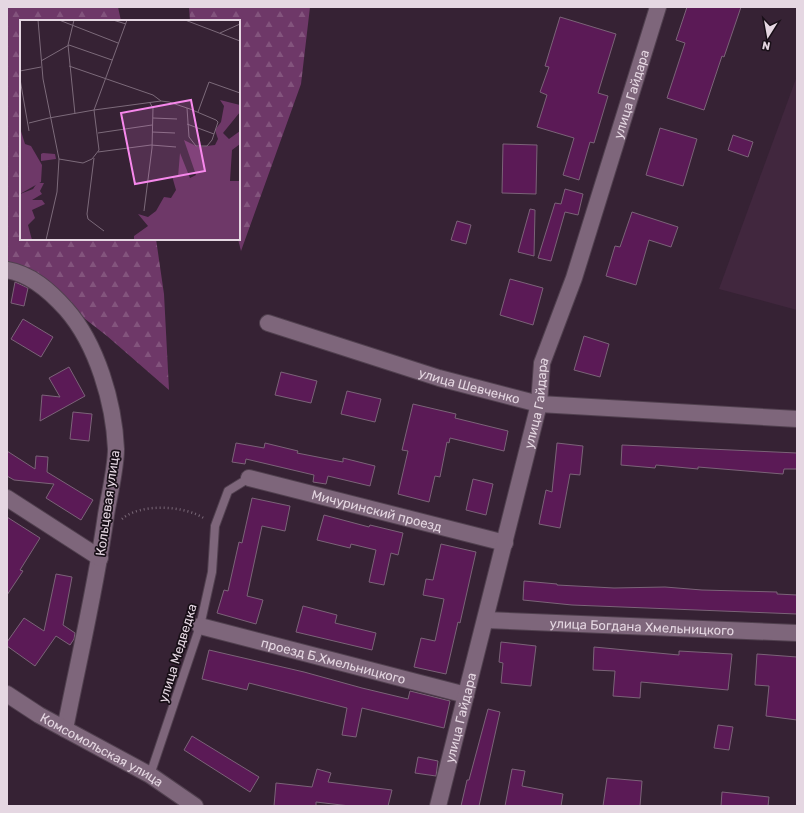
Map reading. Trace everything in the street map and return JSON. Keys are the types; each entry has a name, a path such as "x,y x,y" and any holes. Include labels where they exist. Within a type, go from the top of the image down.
{"street":[{"name":"улица Гайдара","path":"438,806 486,620 539,404 542,362 574,278 658,7"},
{"name":"Кольцевая улица","path":"7,270 20,272 52,293 76,320 93,352 110,402 116,450 100,558 65,729"},
{"name":"улица Шевченко","path":"268,323 439,378 539,404 797,419"},
{"name":"Мичуринский проезд","path":"249,478 505,543"},
{"path":"7,498 100,558"},
{"name":"улица Богдана Хмельницкого","path":"486,620 797,633"},
{"name":"проезд Б.Хмельницкого","path":"200,626 466,695"},
{"name":"Комсомольская улица","path":"7,694 38,715 150,775 195,806"}],"lane":[{"name":"улица Медведка","path":"150,775 200,626 212,572 215,526 228,490 249,478"}],"path":[{"path":"104,535 130,512 151,509 178,508 201,517 215,526"}],"shaded area":[{"path":"797,76 797,310 719,289"}],"green space":[{"path":"7,7 118,7 121,20 20,20 20,240 156,240 164,294 169,390 107,336 31,277 7,275"},
{"path":"189,7 310,7 301,84 241,251 238,240 240,240 240,20 190,20"}],"building":[{"path":"687,7 741,7 724,57 722,56 704,110 667,98 685,43 676,40"},
{"path":"560,17 616,34 598,93 608,96 594,143 590,142 579,180 563,175 574,138 537,127 547,95 540,92 549,67 545,66"},
{"path":"660,128 697,139 683,186 646,175"},
{"path":"733,135 753,142 748,157 728,150"},
{"path":"503,144 537,145 536,194 502,193"},
{"path":"565,189 583,194 578,215 565,212 551,261 538,258 555,203 561,204"},
{"path":"530,209 535,210 534,256 518,252"},
{"path":"632,212 678,227 671,247 649,240 636,285 606,276 615,246 620,247"},
{"path":"457,221 471,225 466,244 451,240"},
{"path":"510,279 543,288 533,325 500,315"},
{"path":"15,282 28,288 24,306 11,303"},
{"path":"23,319 53,337 41,357 11,339"},
{"path":"584,336 609,344 600,377 574,370"},
{"path":"69,367 85,396 40,421 42,395 60,397 49,378"},
{"path":"281,372 317,381 311,403 275,395"},
{"path":"347,391 381,399 375,422 341,414"},
{"path":"413,404 456,414 455,418 508,431 504,451 450,438 449,443 447,442 440,477 435,476 429,502 398,494 408,451 402,450"},
{"path":"73,412 92,414 89,441 70,439"},
{"path":"236,443 264,448 265,443 298,451 297,453 343,462 343,458 375,466 370,486 328,476 326,484 313,482 314,475 246,459 245,464 232,462"},
{"path":"557,443 583,446 580,475 570,474 560,528 539,524 546,490 552,492"},
{"path":"622,445 797,453 797,469 784,469 783,474 698,467 698,469 656,465 655,468 621,465"},
{"path":"7,451 35,469 36,456 48,457 47,472 93,500 81,520 46,498 54,484 14,480 7,476"},
{"path":"473,479 493,484 486,515 466,510"},
{"path":"252,498 290,506 285,531 262,526 247,596 263,600 256,624 217,613 224,590 228,591 239,542 242,543"},
{"path":"324,515 369,527 370,525 403,533 398,555 391,553 384,585 369,582 376,550 351,544 350,548 317,540"},
{"path":"7,517 40,538 20,570 23,571 7,595"},
{"path":"441,544 476,552 460,623 458,622 446,674 414,667 421,638 435,641 444,599 423,595 426,579 433,580"},
{"path":"56,574 72,577 63,625 75,633 74,639 70,645 56,636 35,666 7,646 7,642 24,618 44,631"},
{"path":"524,581 557,585 614,588 665,587 702,590 777,592 777,594 797,595 797,614 572,605 523,600"},
{"path":"303,606 337,615 335,623 376,633 372,650 296,632"},
{"path":"501,642 536,646 531,686 501,683 503,663 499,662"},
{"path":"594,647 679,655 679,651 732,654 728,690 641,682 640,698 613,696 615,671 593,670"},
{"path":"209,650 304,672 408,699 410,691 450,701 444,728 362,708 356,737 342,735 347,708 249,683 247,690 202,679"},
{"path":"757,654 797,657 797,720 766,716 769,686 755,685"},
{"path":"488,709 500,712 479,806 461,806 467,780 469,780"},
{"path":"718,725 733,727 729,750 714,748"},
{"path":"192,736 259,777 250,792 184,750"},
{"path":"418,757 438,761 436,776 415,773"},
{"path":"317,769 331,773 328,782 392,790 388,806 350,806 316,802 316,806 274,806 276,783 312,787"},
{"path":"512,769 525,771 522,786 563,794 561,806 505,806"},
{"path":"607,778 642,781 640,806 603,806"},
{"path":"722,792 769,797 768,806 721,806"}]}
